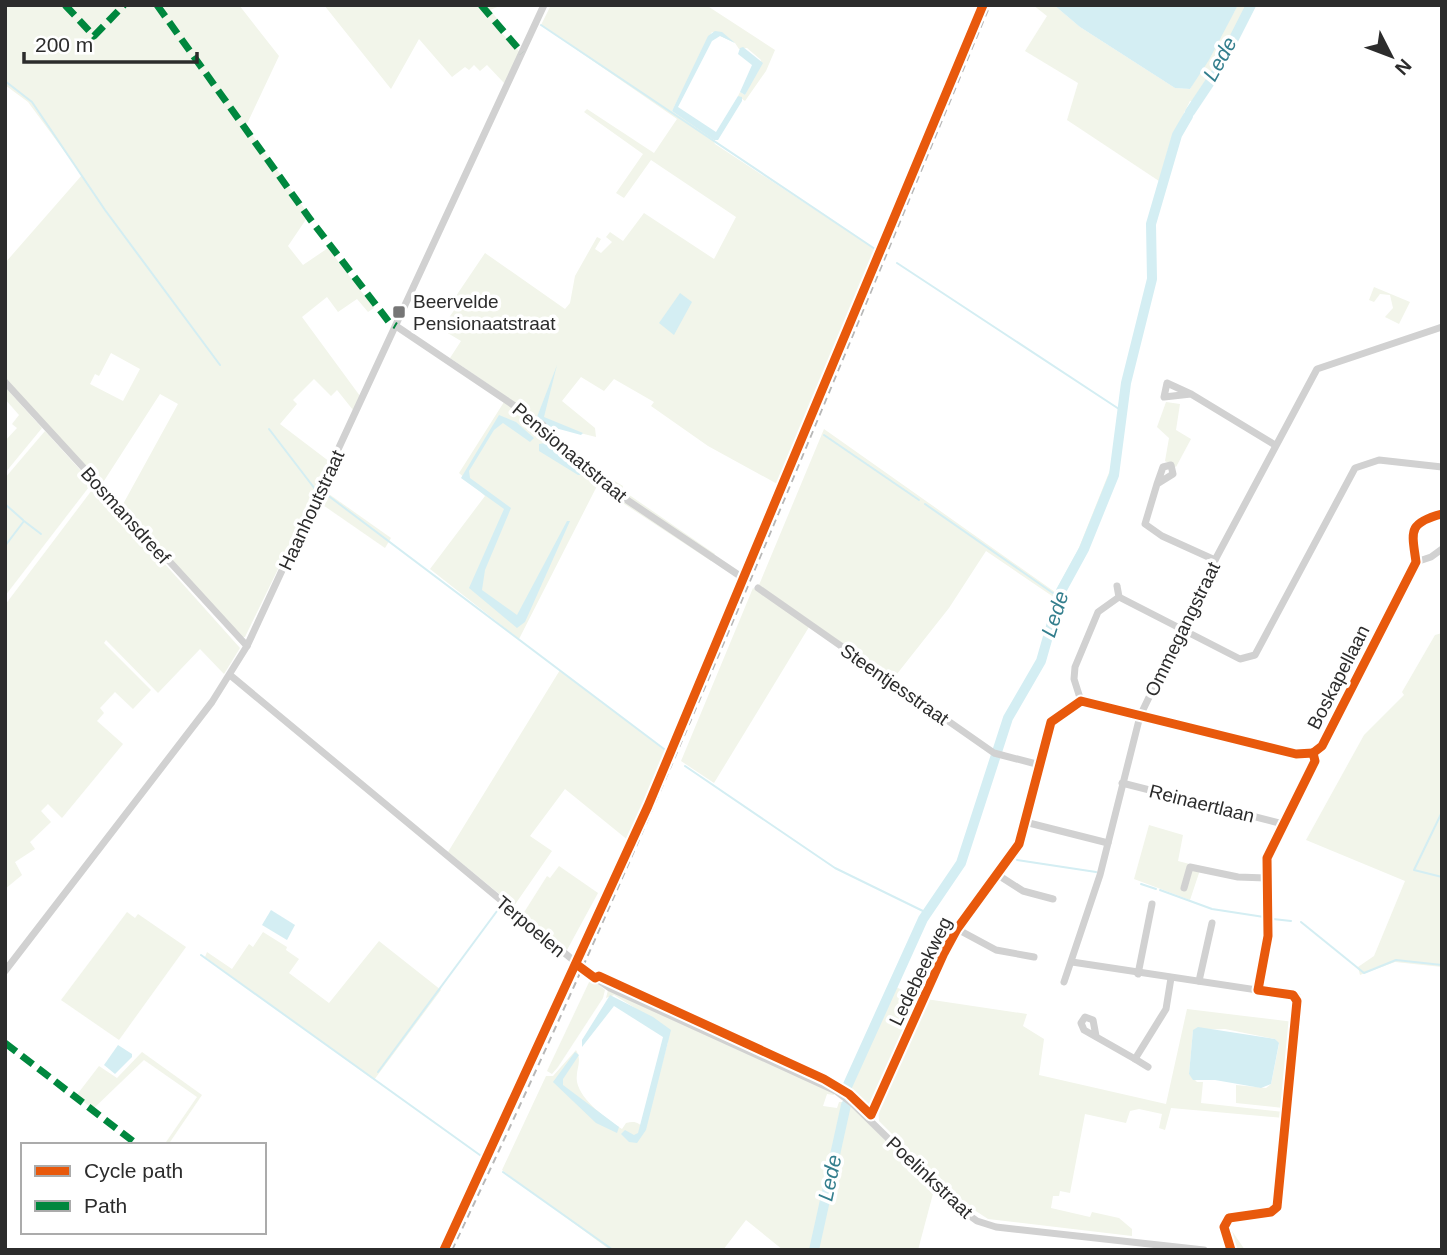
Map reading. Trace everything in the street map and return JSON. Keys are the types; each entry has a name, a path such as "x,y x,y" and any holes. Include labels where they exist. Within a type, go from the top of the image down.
{"street":[{"name":"Haanhoutstraat","path":"5,971 230,675 247,646 544,5"},
{"name":"Pensionaatstraat","path":"396,326 543,425 553,443 627,500 743,578"},
{"name":"Ommegangstraat","path":"1064,982 1108,843 1140,716 1215,559 1317,369 1442,327"},
{"name":"Bosmansdreef","path":"5,382 247,646"},
{"path":"1191,394 1275,445"},
{"path":"1119,597 1240,659 1255,655 1355,468 1379,460 1442,467"},
{"path":"1157,484 1145,524 1162,536 1215,559"},
{"name":"Boskapellaan","path":"1258,990 1269,936 1266,858 1315,761 1313,754 1322,746 1416,562 1411,541 1412,532 1423,520 1442,514"},
{"path":"1416,562 1432,557 1442,548"},
{"path":"1117,586 1119,597"},
{"name":"Steentjesstraat","path":"758,588 997,754 1040,765"},
{"path":"1119,597 1098,612 1075,667 1074,679 1081,702 1296,754 1313,754"},
{"name":"Terpoelen","path":"230,675 601,982 822,1083 846,1097 869,1119"},
{"name":"Ledebeekweg","path":"869,1119 957,929 1019,844 1051,722 1081,702"},
{"name":"Reinaertlaan","path":"1122,783 1283,824"},
{"path":"1025,822 1108,843"},
{"path":"1184,888 1190,867 1238,877 1266,878"},
{"path":"998,875 1023,891 1053,899"},
{"path":"1138,974 1153,904"},
{"path":"1199,981 1212,923"},
{"name":"Ledebeekweg","path":"957,929 996,950 1034,957"},
{"path":"1072,962 1297,996"},
{"path":"1135,1059 1166,1009 1171,978"},
{"path":"1096,1037 1148,1067"},
{"name":"Poelinkstraat","path":"869,1119 959,1208 977,1221 1021,1230 1204,1250"}],"shaded area":[{"path":"5,5 239,5 279,56 246,126 309,215 288,246 303,265 328,248 374,308 368,312 357,299 338,312 327,297 302,317 360,396 353,410 337,390 331,396 314,379 293,400 297,404 280,424 330,462 245,637 241,637 122,506 178,404 160,394 102,484 5,378 5,263 82,175 28,102 5,85","holes":["111,353 140,369 123,401 90,384 95,374 99,376"]},
{"path":"324,5 502,5 490,10 500,22 496,27 520,52 504,83 487,65 480,71 474,65 469,70 465,67 452,77 419,39 391,89"},
{"path":"551,5 706,5 775,50 766,71 745,101 738,96 740,92 745,95 761,60 747,48 739,49 735,43 712,32 672,111 711,136 715,144 878,251 781,486 708,446 651,406 654,402 614,379 604,391 581,377 562,401 595,428 596,437 548,425 450,358 461,341 441,329 462,299 456,296 485,253 565,309 570,303 575,276 597,237 601,239 595,249 601,253 612,242 606,237 610,232 623,241 644,213 714,259 736,217 651,160 624,198 616,193 643,154 584,112 587,109 654,153 677,119 541,25"},
{"path":"1033,5 1054,5 1080,27 1175,88 1190,89 1238,5 1256,5 1223,68 1201,101 1190,101 1171,139 1159,181 1067,120 1078,83 1025,51 1047,16"},
{"path":"1374,287 1410,302 1399,324 1385,317 1393,308 1390,295 1380,294 1374,302 1369,300"},
{"path":"5,387 42,428 5,473 5,441 17,428 12,424 19,415 5,399"},
{"path":"504,402 537,424 599,481 603,474 623,486 622,490 715,554 711,561 597,486 519,639 430,569 485,496 459,473"},
{"path":"1166,402 1180,404 1176,430 1191,439 1176,467 1165,461 1169,438 1157,427"},
{"path":"824,429 1055,592 1078,550 1110,470 1113,472 1097,515 1059,594 1039,660 1013,705 1011,704 1039,657 1055,598 986,551 949,608 893,679 759,585"},
{"path":"45,431 92,483 5,596 5,478"},
{"path":"95,486 240,648 224,674 200,649 158,693 106,640 104,643 151,690 133,709 115,692 100,708 104,713 97,721 123,744 62,818 48,804 41,811 51,822 30,842 35,849 15,862 22,875 5,889 5,605"},
{"path":"326,492 391,538 385,548 320,503"},
{"path":"753,588 809,627 714,783 681,761"},
{"path":"1442,633 1442,967 1395,962 1360,975 1358,967 1374,956 1405,881 1306,840 1364,735 1404,695 1402,692 1435,635"},
{"path":"560,670 667,752 629,841 565,789 530,836 552,851 514,906 448,852"},
{"path":"1149,825 1183,835 1178,861 1201,867 1190,900 1134,879"},
{"path":"559,866 598,893 567,950 523,914 547,876 550,878"},
{"path":"127,912 135,918 138,914 186,947 119,1040 61,1000"},
{"path":"263,932 287,947 286,950 299,959 289,973 329,1003 379,941 441,990 374,1080 205,957 207,952 232,969 249,944 253,947"},
{"path":"591,978 605,990 603,998 552,1074 547,1071"},
{"path":"896,987 919,998 868,1107 850,1089"},
{"path":"608,990 835,1092 834,1095 827,1094 823,1106 837,1108 839,1102 842,1102 843,1115 810,1250 783,1250 746,1220 723,1250 610,1250 502,1170 546,1076 553,1076 576,1050 579,1058 577,1082 589,1103 622,1129 626,1123 634,1122 644,1130 668,1042 664,1026 614,995 606,998"},
{"path":"926,999 1027,1014 1023,1026 1044,1039 1039,1075 1166,1104 1187,1009 1294,1022 1286,1106 1283,1108 1236,1103 1236,1085 1266,1088 1271,1084 1279,1044 1275,1039 1225,1029 1193,1030 1189,1074 1197,1082 1203,1082 1201,1103 1284,1112 1284,1118 1171,1108 1165,1130 1159,1128 1162,1114 1139,1109 1130,1111 1126,1123 1085,1114 1070,1193 1060,1191 1059,1196 1053,1196 1051,1208 1090,1217 1092,1212 1119,1218 1132,1229 1132,1236 988,1219 956,1198 879,1121 878,1108"},
{"path":"142,1052 202,1095 169,1143 165,1143 197,1097 144,1060 93,1109 76,1096 99,1066 117,1078"},
{"path":"849,1104 934,1190 918,1250 816,1250"},
{"path":"1248,1216 1236,1219 1230,1228 1245,1250 1225,1246 1225,1221"}],"water":[{"path":"1054,5 1238,5 1209,60 1190,89 1175,88 1080,27"},
{"path":"715,31 722,32 735,43 720,36 712,41 678,107 716,132 738,96 742,97 718,140 714,140 672,111 708,36"},
{"path":"743,47 763,63 745,95 740,92 752,65 738,54"},
{"path":"680,293 692,302 674,335 659,323"},
{"path":"557,365 544,417 583,433 581,435 548,426 537,417"},
{"path":"499,415 516,422 534,438 530,442 503,423 494,430 469,471 470,478 511,508 485,570 482,590 517,615 567,521 570,521 525,622 517,628 469,588 504,509 461,478"},
{"path":"545,443 584,471 585,475 578,475 539,451 539,444"},
{"path":"271,910 295,925 287,940 262,925"},
{"path":"610,995 653,1017 671,1030 646,1130 637,1143 629,1142 621,1134 625,1130 634,1135 638,1133 663,1037 614,1006 582,1047 582,1040"},
{"path":"1198,1027 1275,1039 1279,1043 1271,1084 1261,1088 1215,1080 1193,1080 1189,1074 1193,1030"},
{"path":"118,1045 132,1054 132,1057 115,1074 104,1065"},
{"path":"575,1052 579,1055 563,1079 563,1085 619,1127 617,1133 596,1123 553,1082"}],"waterway":[{"name":"Lede","path":"1190,112 1218,70 1251,5"},
{"path":"541,25 878,251"},
{"path":"5,81 32,102 105,210 220,365"},
{"name":"Lede","path":"846,1089 923,919 961,863 1008,718 1041,661 1061,591 1084,549 1114,475 1126,383 1152,279 1151,224 1177,135 1188,116"},
{"path":"897,263 1122,411"},
{"path":"269,429 315,489"},
{"path":"824,435 919,500"},
{"path":"326,494 668,752"},
{"path":"5,504 23,520"},
{"path":"925,504 1060,598"},
{"path":"5,546 24,521 41,534"},
{"path":"685,766 835,868 927,913"},
{"path":"1442,812 1414,870 1442,877"},
{"path":"1017,860 1096,872"},
{"path":"1141,884 1156,889"},
{"path":"1160,890 1212,909 1264,917"},
{"path":"378,1072 497,911"},
{"path":"1273,919 1291,921"},
{"path":"1301,922 1364,973 1396,960 1442,965"},
{"path":"201,955 484,1158"},
{"name":"Lede","path":"814,1250 846,1105"},
{"path":"503,1172 613,1250"}],"railway":[{"path":"452,1250 662,787 990,5"}],"marked path":[{"path":"65,5 94,36 124,5"},
{"path":"157,5 310,219 389,322 396,326"},
{"path":"481,5 522,53"},
{"path":"5,1043 135,1143"}],"cycle path":[{"path":"444,1250 648,806 983,5"},
{"path":"1313,753 1322,746 1416,562 1414,530 1423,521 1442,514"},
{"path":"576,964 595,978 599,976 824,1079 849,1094 871,1115 957,929 1019,844 1051,722 1081,701 1296,754 1313,753"},
{"path":"1231,1250 1224,1227 1229,1218 1271,1212 1277,1207 1297,1001 1293,995 1258,990 1268,936 1267,858 1315,761 1313,753"}],"place":[{"name":"Beervelde Pensionaatstraat","path":"399,312"}]}
